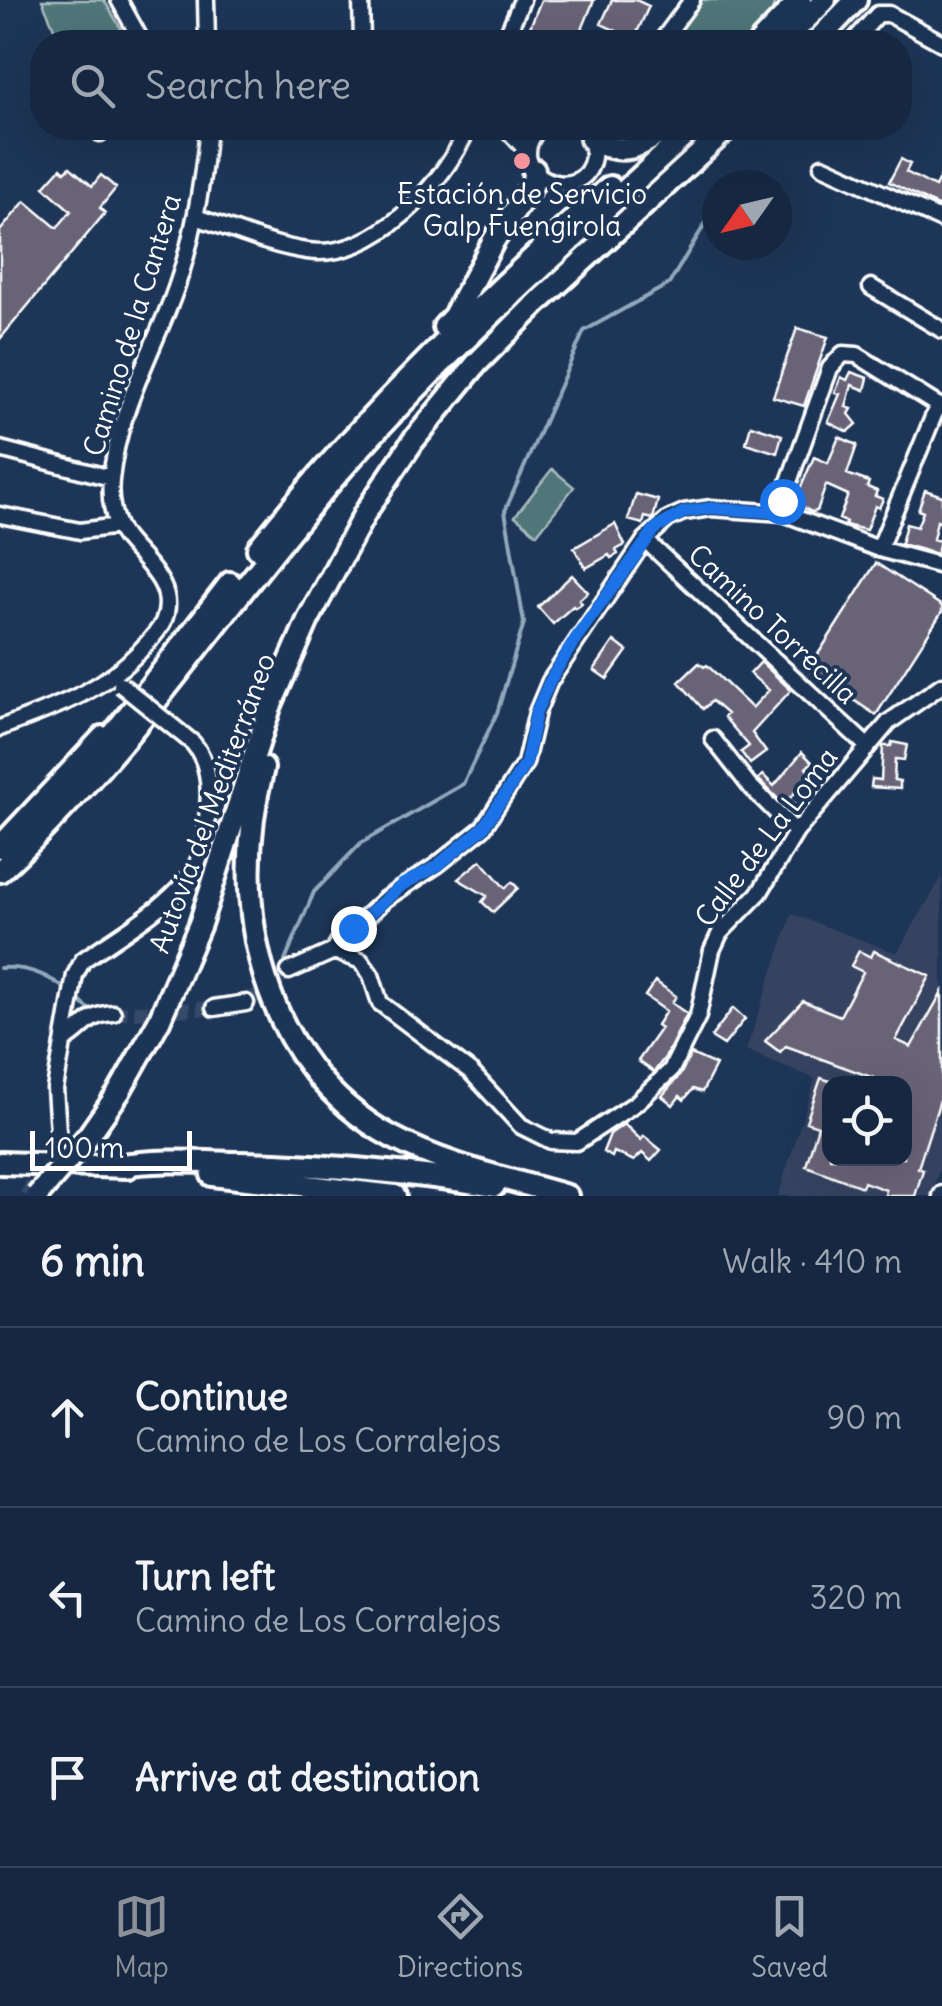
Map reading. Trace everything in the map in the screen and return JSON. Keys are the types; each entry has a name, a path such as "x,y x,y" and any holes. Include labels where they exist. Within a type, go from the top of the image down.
{"highway":[{"path":"771,30 800,0"},
{"path":"795,30 825,0"},
{"path":"827,30 856,0"},
{"path":"601,140 618,150 634,149 649,140"},
{"path":"54,818 123,719 282,518 413,372 657,140"},
{"path":"0,871 76,799 262,564 373,435 469,336 681,140"},
{"name":"Autovía del Mediterráneo","path":"37,1196 89,1136 120,1092 159,1022 200,924 270,708 337,561 413,441 478,363 535,305 715,140"},
{"path":"413,372 425,350 454,316 494,240 533,184 531,161"},
{"path":"284,679 256,797 249,855 258,960 293,1043 334,1094 391,1137 457,1164 567,1196"},
{"path":"0,847 123,719"},
{"path":"117,1166 148,1161 370,1169 440,1177 540,1196"},
{"path":"0,1164 117,1166 275,1180 395,1196"}],"street":[{"path":"119,0 135,30"},
{"path":"206,0 207,30"},
{"path":"362,0 362,30"},
{"path":"509,30 522,0"},
{"path":"670,30 692,0"},
{"path":"864,30 878,14 889,14 942,43"},
{"name":"Camino de la Cantera","path":"111,478 134,384 173,297 196,218 206,140"},
{"path":"196,218 306,251 339,249 385,228 414,206 436,185 462,140"},
{"path":"516,140 553,184 575,182 588,171 593,160 589,140"},
{"path":"531,161 532,140"},
{"path":"822,166 942,220"},
{"path":"870,287 942,330"},
{"path":"783,513 782,501 830,368 843,354 858,356 940,406 879,549"},
{"path":"0,449 111,478 110,501 118,526 159,576 168,604 163,623 118,681 0,728"},
{"path":"289,971 334,952 338,943 385,898 437,866 483,828 526,763 536,712 550,681 645,540 668,519 711,508 783,513 879,549 942,566"},
{"path":"0,515 80,531 118,526"},
{"name":"Camino Torrecilla","path":"645,540 867,746"},
{"path":"58,1131 55,1089 70,985 83,960 179,888 196,864 206,831 210,785 199,750 118,681"},
{"name":"Calle de La Loma","path":"334,952 360,961 372,975 380,1003 471,1072 521,1126 537,1136 564,1143 590,1136 666,1076 695,1026 716,938 766,885 796,832 888,722 942,685"},
{"path":"713,739 750,785 796,832"},
{"path":"214,1008 246,1002"},
{"path":"65,1040 91,1016 113,1013"}],"shaded area":[{"path":"942,877 942,1160 931,1196 778,1196 815,1079 746,1050 792,914 897,953"}],"green space":[{"path":"42,0 104,0 122,30 55,30"},
{"path":"699,0 775,0 770,19 758,30 676,30"},
{"path":"552,469 574,487 537,534 515,516"}],"building":[{"path":"541,0 594,0 582,30 529,30"},
{"path":"612,0 636,0 649,6 638,30 614,30 601,24"},
{"path":"901,159 910,164 906,172 935,187 942,173 942,208 889,182"},
{"path":"70,167 92,186 101,175 116,188 100,208 105,213 0,339 0,231 25,201 57,228 71,211 44,187 61,168 65,172"},
{"path":"797,328 828,337 804,406 773,397"},
{"path":"851,372 868,378 865,390 852,385 846,407 852,409 849,414 857,424 848,432 828,422 840,394 835,393 841,377 847,380"},
{"path":"751,425 782,435 777,453 746,443"},
{"path":"839,437 857,445 847,474 869,482 867,487 883,499 879,508 875,506 866,530 845,525 839,519 848,495 826,485 817,511 794,503 814,457 828,463"},
{"path":"925,490 942,496 942,523 937,521 933,539 940,541 937,554 901,544 906,524 917,527"},
{"path":"636,494 658,500 653,519 645,517 643,524 628,520"},
{"path":"615,524 625,545 616,550 618,554 586,568 574,548"},
{"path":"876,563 942,606 942,612 876,715 808,670"},
{"path":"572,575 588,592 579,600 582,603 553,624 538,607"},
{"path":"614,641 627,651 607,679 594,670"},
{"path":"761,662 791,690 752,733 766,752 750,764 741,752 749,746 724,717 727,714 712,701 703,709 679,682 699,663 707,665 752,708 769,690 750,674"},
{"path":"892,742 907,745 904,760 895,759 894,780 900,781 900,789 871,787 872,779 881,780 883,746 891,746"},
{"path":"802,752 812,762 806,768 812,774 789,799 800,810 795,816 758,779 763,775 774,786"},
{"path":"481,860 505,888 512,882 518,888 493,912 482,902 487,896 458,879"},
{"path":"859,951 871,957 874,951 930,976 896,1040 911,1047 942,992 942,1094 918,1168 923,1170 915,1196 885,1195 886,1190 864,1182 862,1187 806,1166 818,1126 806,1122 821,1078 822,1166 912,1166 912,1076 868,1076 786,1046 780,1052 765,1041 803,1001 840,1016 863,972 851,966"},
{"path":"655,981 676,996 672,1003 687,1014 654,1072 638,1061 661,1028 657,1025 666,1011 645,996"},
{"path":"733,1008 745,1019 724,1045 711,1037"},
{"path":"691,1054 716,1065 702,1092 693,1089 673,1105 662,1096"},
{"path":"624,1124 641,1140 644,1136 661,1150 651,1161 642,1153 634,1161 614,1152 612,1157 603,1152 610,1134"}],"waterway":[{"path":"285,961 314,892 361,843 463,784 497,713 524,623 505,511 584,331 669,284 702,229"},
{"path":"0,968 37,973 69,992"},
{"path":"212,999 242,996"},
{"path":"76,998 90,1010 102,1009"}],"tunnel":[{"path":"246,1003 289,971"},
{"path":"113,1013 214,1008"},
{"path":"27,1196 58,1131"}],"place":[{"name":"Estación de Servicio Galp Fuengirola","path":"522,161"}],"route":[{"path":"353,928 402,885 437,866 483,828 526,763 536,712 550,681 576,638 655,529 684,512 711,508 783,513 782,501"}]}
